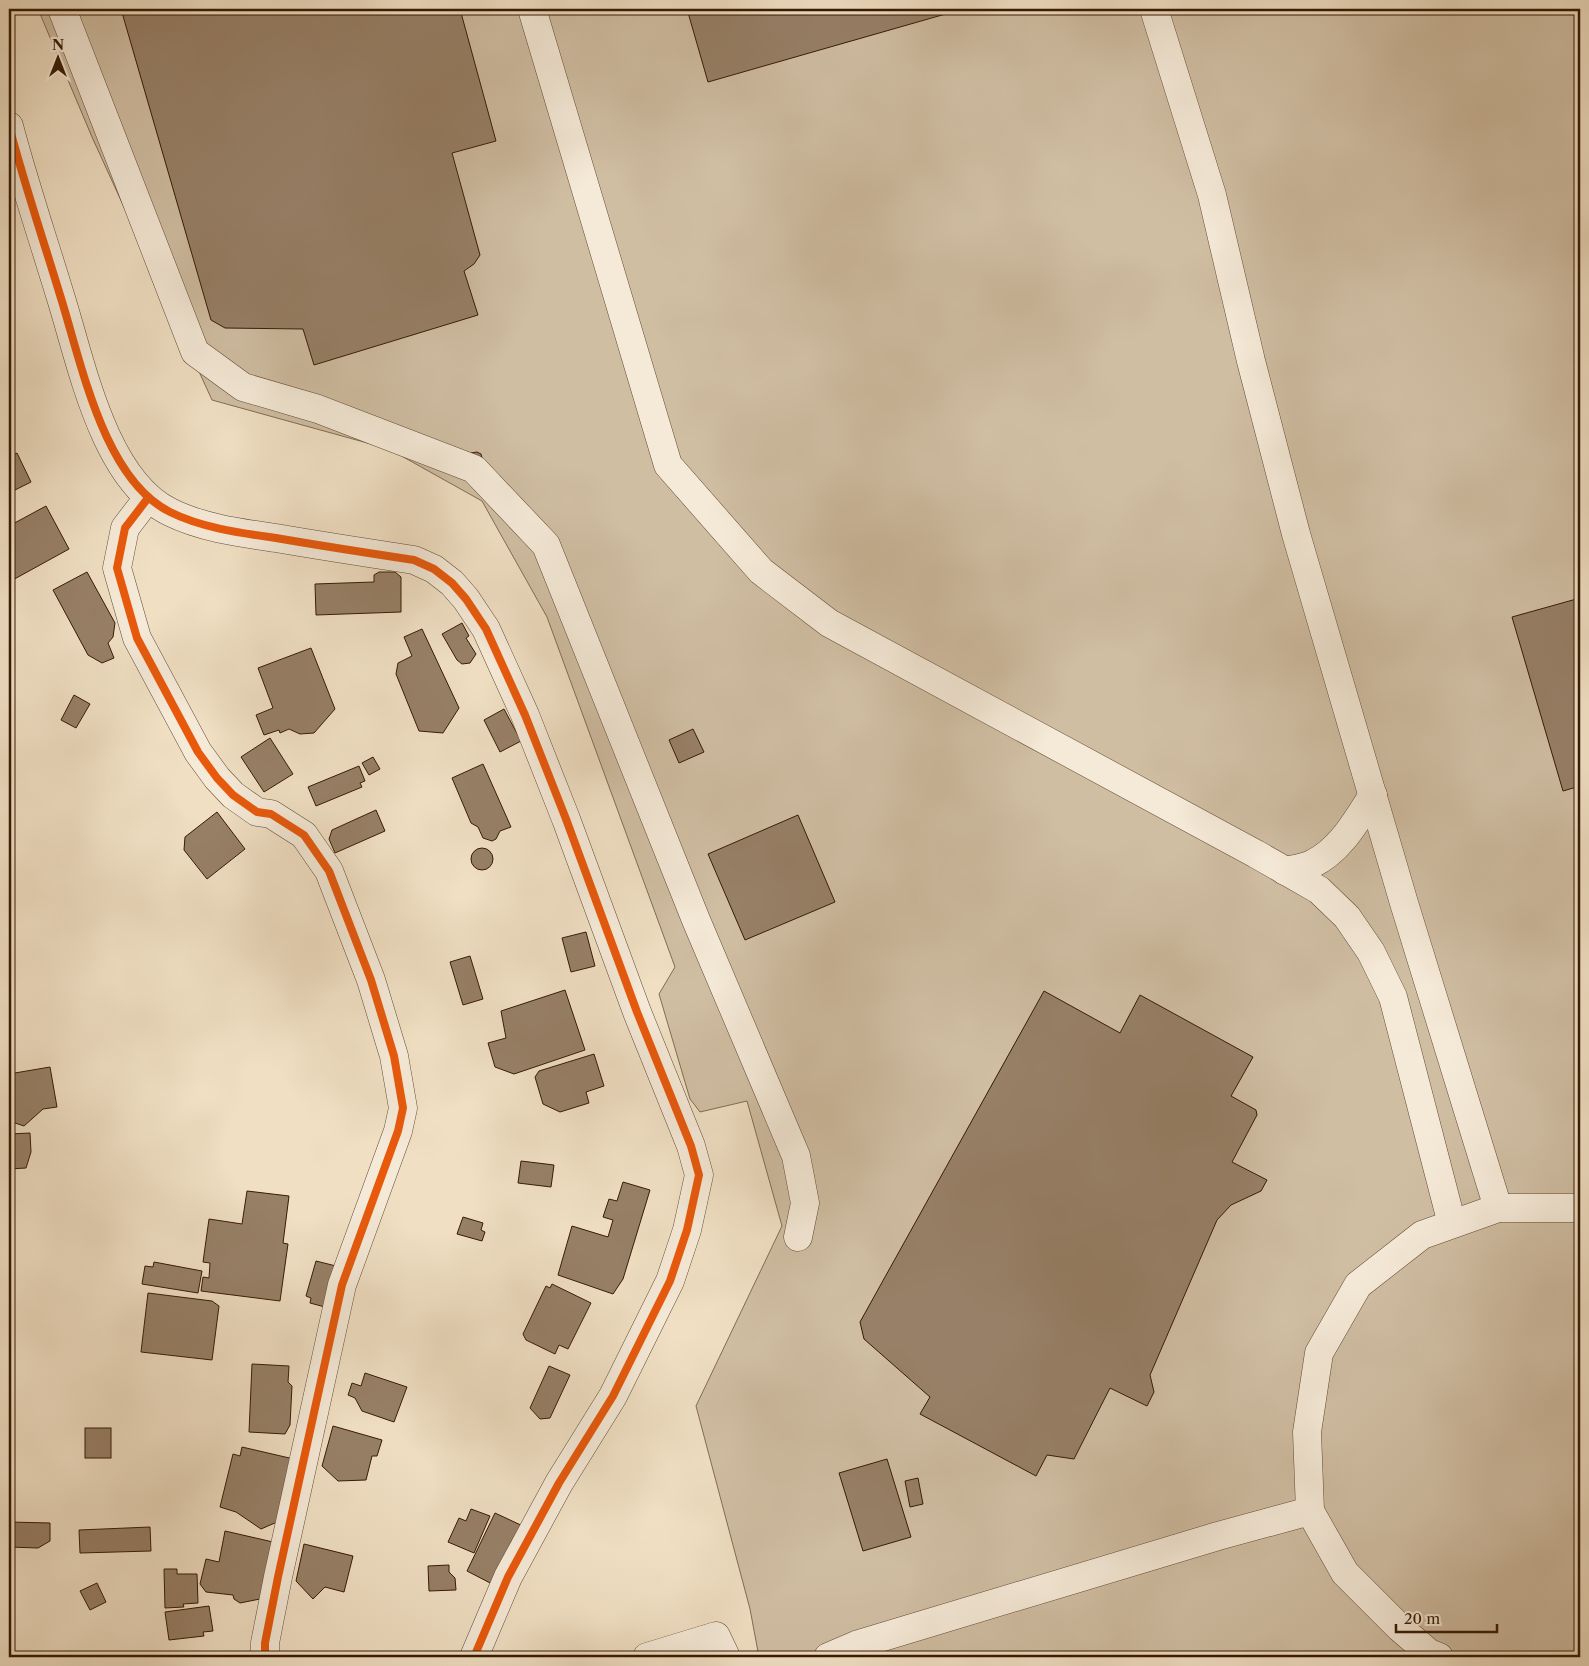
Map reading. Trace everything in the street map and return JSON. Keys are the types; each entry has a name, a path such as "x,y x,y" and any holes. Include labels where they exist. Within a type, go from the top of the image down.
{"street":[{"path":"62,9 195,352 243,387 318,409 474,468 546,545 696,920 796,1156 805,1203 798,1238"},
{"path":"532,9 668,465 761,571 829,623 1319,890 1348,917 1371,952 1393,997 1452,1224"},
{"path":"1154,9 1212,195 1251,361 1296,534 1498,1208"},
{"path":"9,126 30,206 91,398 103,429 125,470 148,498 170,512 194,522 255,535 414,560 434,569 466,599 486,629 525,715 566,819 637,1012 691,1146 699,1175 687,1230 670,1282 612,1396 559,1483 508,1577 474,1657"},
{"path":"148,498 125,528 117,568 137,638 198,752 217,778 234,795 257,812 271,814 304,835 329,871 371,980 394,1056 403,1108 398,1131 342,1285 278,1576 265,1643 265,1657"},
{"path":"1285,871 1312,864 1338,845 1354,826 1373,795"},
{"path":"1432,1656 1345,1573 1310,1511 1307,1432 1319,1353 1358,1285 1422,1235 1498,1208 1580,1208"},
{"path":"828,1657 856,1645 1218,1536 1310,1511"},
{"path":"647,1657 716,1636 726,1657"}],"shaded area":[{"path":"38,9 1580,9 1580,1657 759,1657 750,1609 696,1406 782,1226 747,1101 700,1112 690,1099 659,994 675,967 547,617 482,501 389,449 212,400 92,137"}],"building":[{"path":"121,9 460,9 496,141 452,153 480,255 474,264 464,271 478,315 314,365 303,329 225,328 211,320"},
{"path":"687,9 963,9 708,82"},
{"path":"477,452 481,454 482,458 471,453"},
{"path":"17,453 31,482 9,493 9,457"},
{"path":"46,506 69,549 9,582 9,526"},
{"path":"87,572 115,623 113,637 108,643 114,658 102,663 88,655 53,590"},
{"path":"379,572 395,572 401,577 401,612 316,615 315,584 374,582 374,575"},
{"path":"1580,598 1580,786 1563,791 1512,617"},
{"path":"462,623 469,636 466,638 476,654 470,663 462,664 457,660 442,634"},
{"path":"422,629 459,708 443,733 419,731 396,674 398,663 412,656 404,637"},
{"path":"311,648 335,709 314,733 300,734 289,729 280,733 279,730 264,735 256,715 273,708 258,668"},
{"path":"74,695 90,704 76,728 61,720"},
{"path":"504,709 521,741 500,752 484,720"},
{"path":"693,729 704,752 679,763 669,740"},
{"path":"270,738 293,774 264,792 241,757"},
{"path":"373,757 380,769 369,775 362,763"},
{"path":"483,764 511,827 500,831 496,839 492,841 483,838 478,827 471,823 452,778"},
{"path":"359,766 365,781 360,783 362,787 316,806 308,787"},
{"path":"376,810 385,831 335,853 329,839 332,830"},
{"path":"217,812 245,849 207,879 184,850 185,837"},
{"path":"798,815 835,902 745,940 708,854"},
{"path":"482,848 492,855 493,859 486,869 482,870 472,863 471,859 478,849"},
{"path":"586,932 595,966 571,972 562,938"},
{"path":"470,956 483,999 463,1005 450,962"},
{"path":"565,990 585,1050 514,1074 495,1067 488,1043 506,1038 501,1011"},
{"path":"1044,991 1120,1033 1140,995 1253,1057 1231,1096 1256,1110 1257,1115 1232,1162 1267,1180 1261,1191 1231,1205 1217,1220 1150,1375 1154,1392 1147,1406 1110,1388 1074,1459 1047,1455 1036,1476 920,1414 930,1397 864,1339 860,1322"},
{"path":"594,1054 604,1086 586,1092 589,1103 560,1112 543,1104 535,1077 539,1071"},
{"path":"50,1067 57,1107 43,1109 24,1126 9,1121 9,1074"},
{"path":"30,1133 31,1152 26,1168 9,1169 9,1134"},
{"path":"521,1161 554,1165 551,1187 518,1183"},
{"path":"623,1182 650,1190 623,1279 613,1294 558,1275 572,1226 608,1237 613,1220 603,1217 609,1199 617,1201"},
{"path":"247,1191 289,1196 283,1243 288,1244 280,1301 201,1291 203,1277 209,1278 210,1263 203,1262 209,1219 242,1224"},
{"path":"463,1217 483,1223 481,1230 485,1232 482,1241 457,1234"},
{"path":"316,1261 336,1266 325,1307 310,1303 311,1298 306,1296"},
{"path":"154,1262 202,1271 198,1293 142,1284 145,1266 153,1267"},
{"path":"552,1284 591,1303 568,1349 559,1345 555,1354 526,1340 523,1334 546,1286 550,1288"},
{"path":"148,1293 212,1301 219,1306 212,1360 141,1352"},
{"path":"252,1364 289,1366 288,1382 292,1386 290,1425 285,1434 249,1432"},
{"path":"549,1366 570,1375 550,1418 540,1419 530,1408"},
{"path":"365,1373 407,1387 394,1422 362,1411 355,1398 348,1395 352,1383 361,1386"},
{"path":"333,1426 382,1440 377,1456 372,1456 366,1480 338,1481 322,1466"},
{"path":"85,1428 111,1428 111,1458 85,1458"},
{"path":"242,1447 298,1460 284,1519 261,1529 236,1512 220,1507 233,1454 240,1456"},
{"path":"887,1459 911,1537 863,1551 839,1473"},
{"path":"918,1478 923,1504 910,1507 905,1481"},
{"path":"471,1509 490,1516 474,1553 448,1542 459,1518 466,1521"},
{"path":"495,1513 525,1527 496,1586 467,1571"},
{"path":"9,1522 50,1523 50,1541 38,1548 9,1547"},
{"path":"150,1527 151,1551 80,1553 79,1530"},
{"path":"225,1531 273,1542 260,1599 240,1603 234,1599 233,1595 206,1592 200,1584 206,1559 219,1562"},
{"path":"304,1544 353,1556 344,1592 325,1587 313,1599 296,1581"},
{"path":"449,1565 449,1572 455,1578 456,1590 429,1591 428,1566"},
{"path":"164,1569 177,1569 177,1574 197,1574 198,1603 183,1604 184,1607 165,1608"},
{"path":"97,1583 106,1602 90,1610 80,1591"},
{"path":"209,1606 213,1631 203,1632 204,1636 169,1640 165,1612"}],"cycle path":[{"path":"9,126 86,384 111,446 128,473 147,496 182,518 208,526 414,560 434,569 452,583 466,599 486,629 525,715 566,819 637,1012 691,1146 699,1175 687,1230 670,1281 613,1396 559,1483 508,1577 474,1657"},
{"path":"148,498 125,528 117,568 137,638 198,752 217,778 233,795 257,812 271,814 304,835 329,871 371,980 394,1056 403,1108 398,1131 342,1285 278,1577 265,1643 265,1657"}]}
